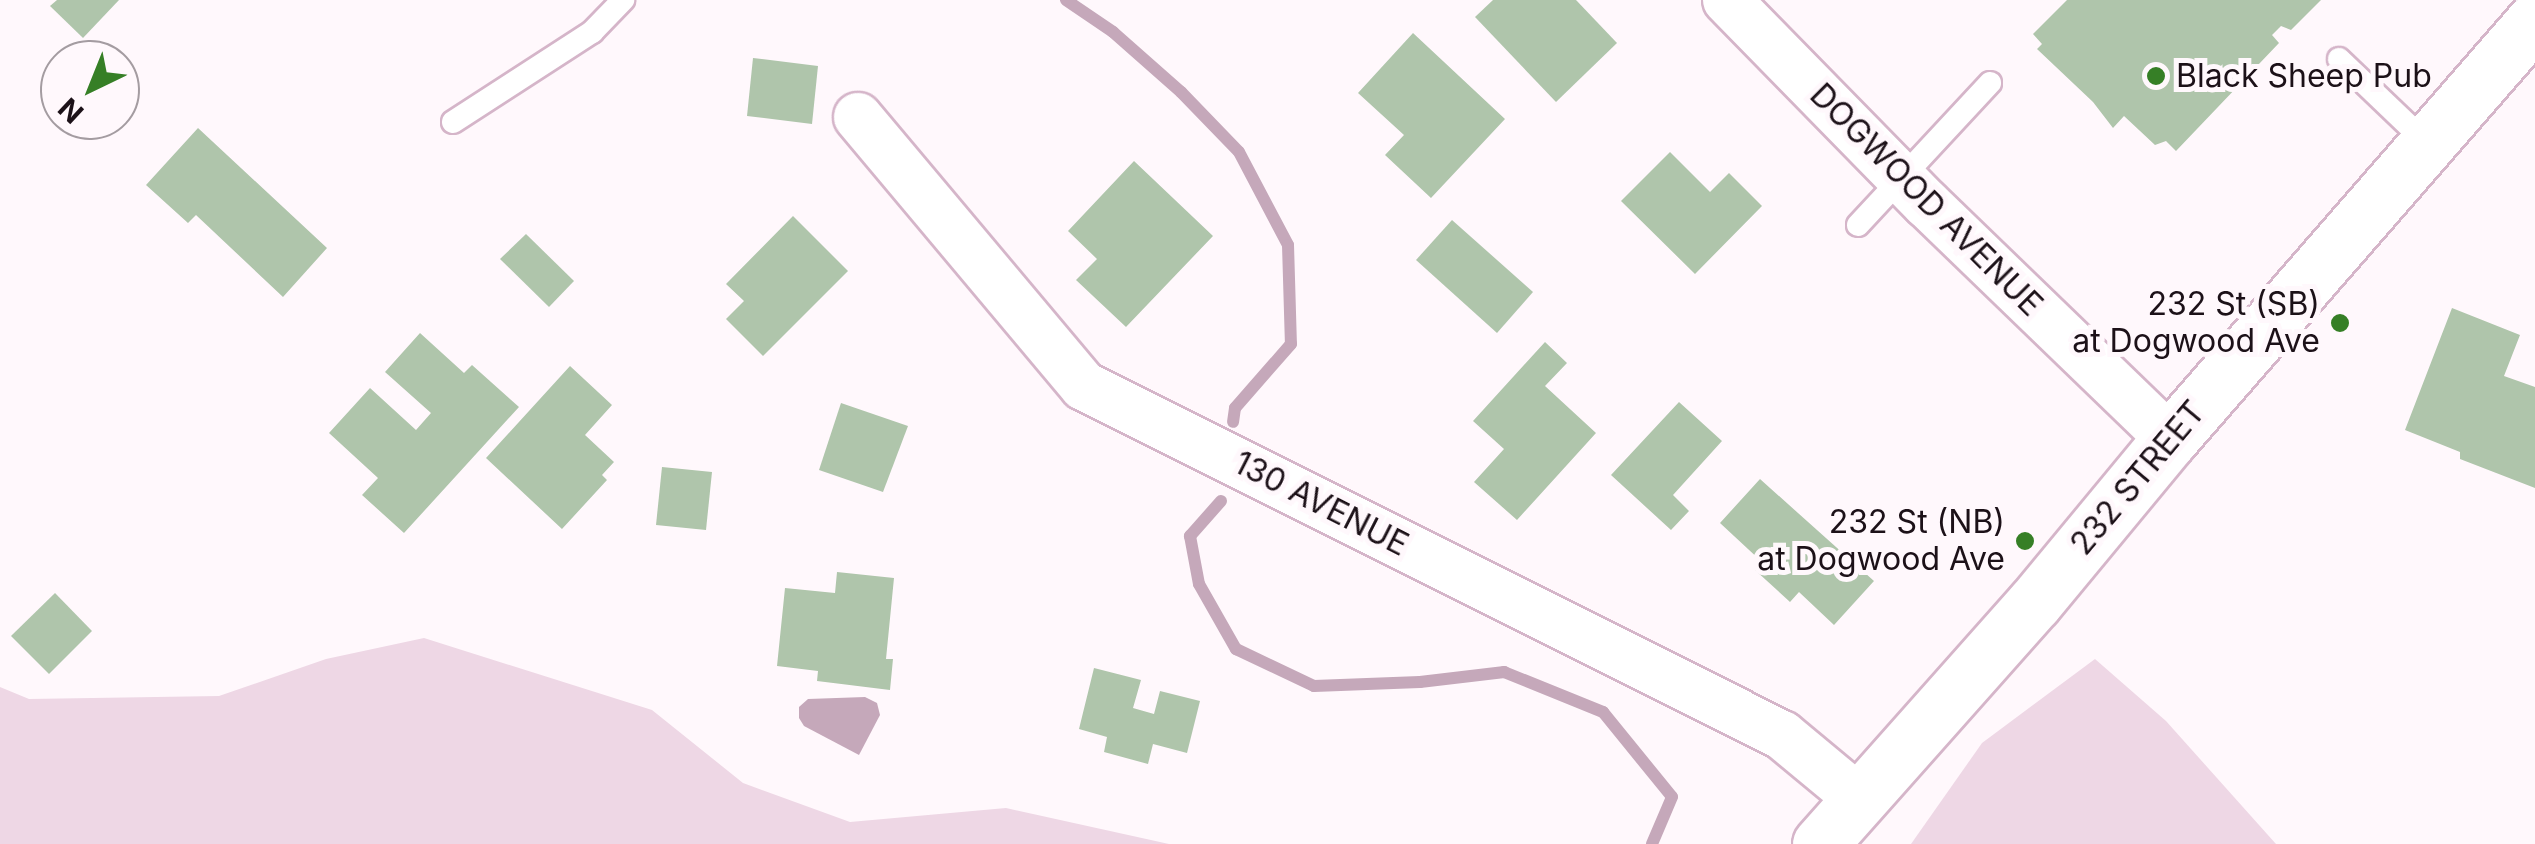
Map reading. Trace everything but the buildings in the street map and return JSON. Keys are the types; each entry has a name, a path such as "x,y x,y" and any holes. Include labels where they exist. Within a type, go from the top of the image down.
{"main road":[{"name":"232 STREET","path":"1820,844 2036,602 2170,439 2426,142 2531,33"}],"street":[{"name":"DOGWOOD AVENUE","path":"1726,0 2170,439"},
{"name":"130 AVENUE","path":"858,117 1084,386 1782,734 1858,800"}],"lane":[{"path":"454,122 592,32 624,0"},
{"path":"2338,59 2426,142"},
{"path":"1858,225 1990,83"}],"shaded area":[{"path":"424,638 652,710 743,783 850,822 1006,808 1169,844 0,844 0,687 29,699 219,696 326,659"},
{"path":"2095,659 2166,721 2276,844 1911,844 1982,743"},
{"path":"865,697 877,703 880,715 859,755 804,726 799,718 799,707 808,699"}],"waterway":[{"path":"1066,0 1113,32 1181,92 1239,152 1288,245 1291,344 1235,408 1233,422"},
{"path":"1221,501 1190,536 1199,584 1236,649 1314,686 1420,682 1504,672 1603,712 1672,797 1652,844"}],"place":[{"name":"Black Sheep Pub","path":"2156,76"},
{"name":"232 St (SB) at Dogwood Ave","path":"2340,323"},
{"name":"232 St (NB) at Dogwood Ave","path":"2025,541"}]}
